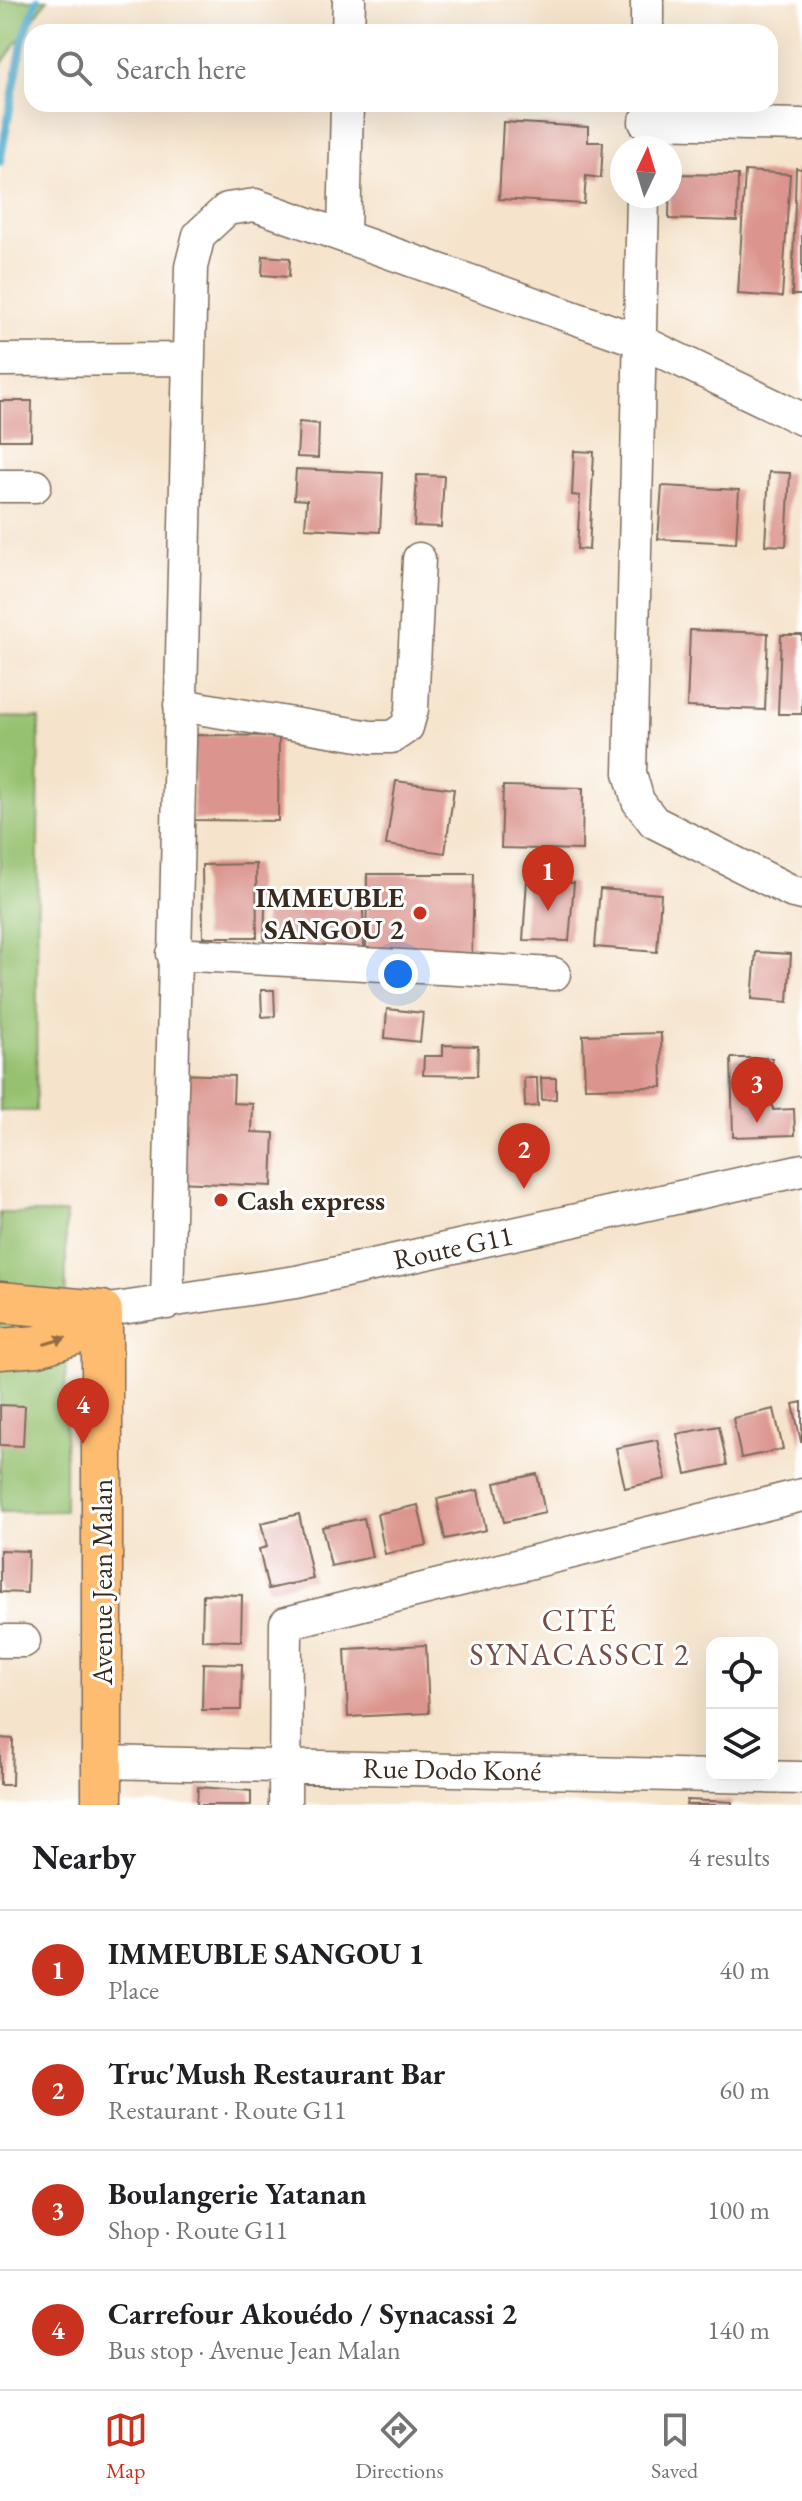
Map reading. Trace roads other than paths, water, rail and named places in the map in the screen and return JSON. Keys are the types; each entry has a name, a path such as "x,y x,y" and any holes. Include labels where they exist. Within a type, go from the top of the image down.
{"main road":[{"path":"0,1302 102,1311"},
{"path":"0,1349 38,1346 73,1335 102,1311"},
{"name":"Avenue Jean Malan","path":"102,1311 102,1805"}],"street":[{"path":"348,24 349,0"},
{"path":"647,0 647,24"},
{"path":"344,235 347,112"},
{"path":"645,125 802,125"},
{"path":"167,1303 191,267 199,235 227,209 255,205 640,341 802,419"},
{"path":"643,208 630,773 638,801 654,822 802,894"},
{"path":"0,360 189,359"},
{"path":"0,486 35,486"},
{"path":"180,705 371,737 392,737 407,727 412,709 419,559"},
{"path":"173,954 554,974"},
{"name":"Route G11","path":"102,1311 296,1282 802,1170"},
{"path":"285,1805 286,1623 802,1495"},
{"name":"Rue Dodo Koné","path":"102,1762 802,1778"}],"waterway":[{"path":"28,24 37,0"},
{"path":"0,162 24,36"}],"place":[{"name":"IMMEUBLE SANGOU 1","path":"548,911"},
{"name":"IMMEUBLE SANGOU 2","path":"420,913"},
{"name":"Boulangerie Yatanan","path":"757,1123"},
{"name":"Truc'Mush Restaurant Bar","path":"524,1189"},
{"name":"Cash express","path":"221,1200"},
{"name":"Carrefour Akouédo / Synacassi 2","path":"83,1444"}],"district":[{"name":"CITÉ SYNACASSCI 2","path":"580,1637"}]}
